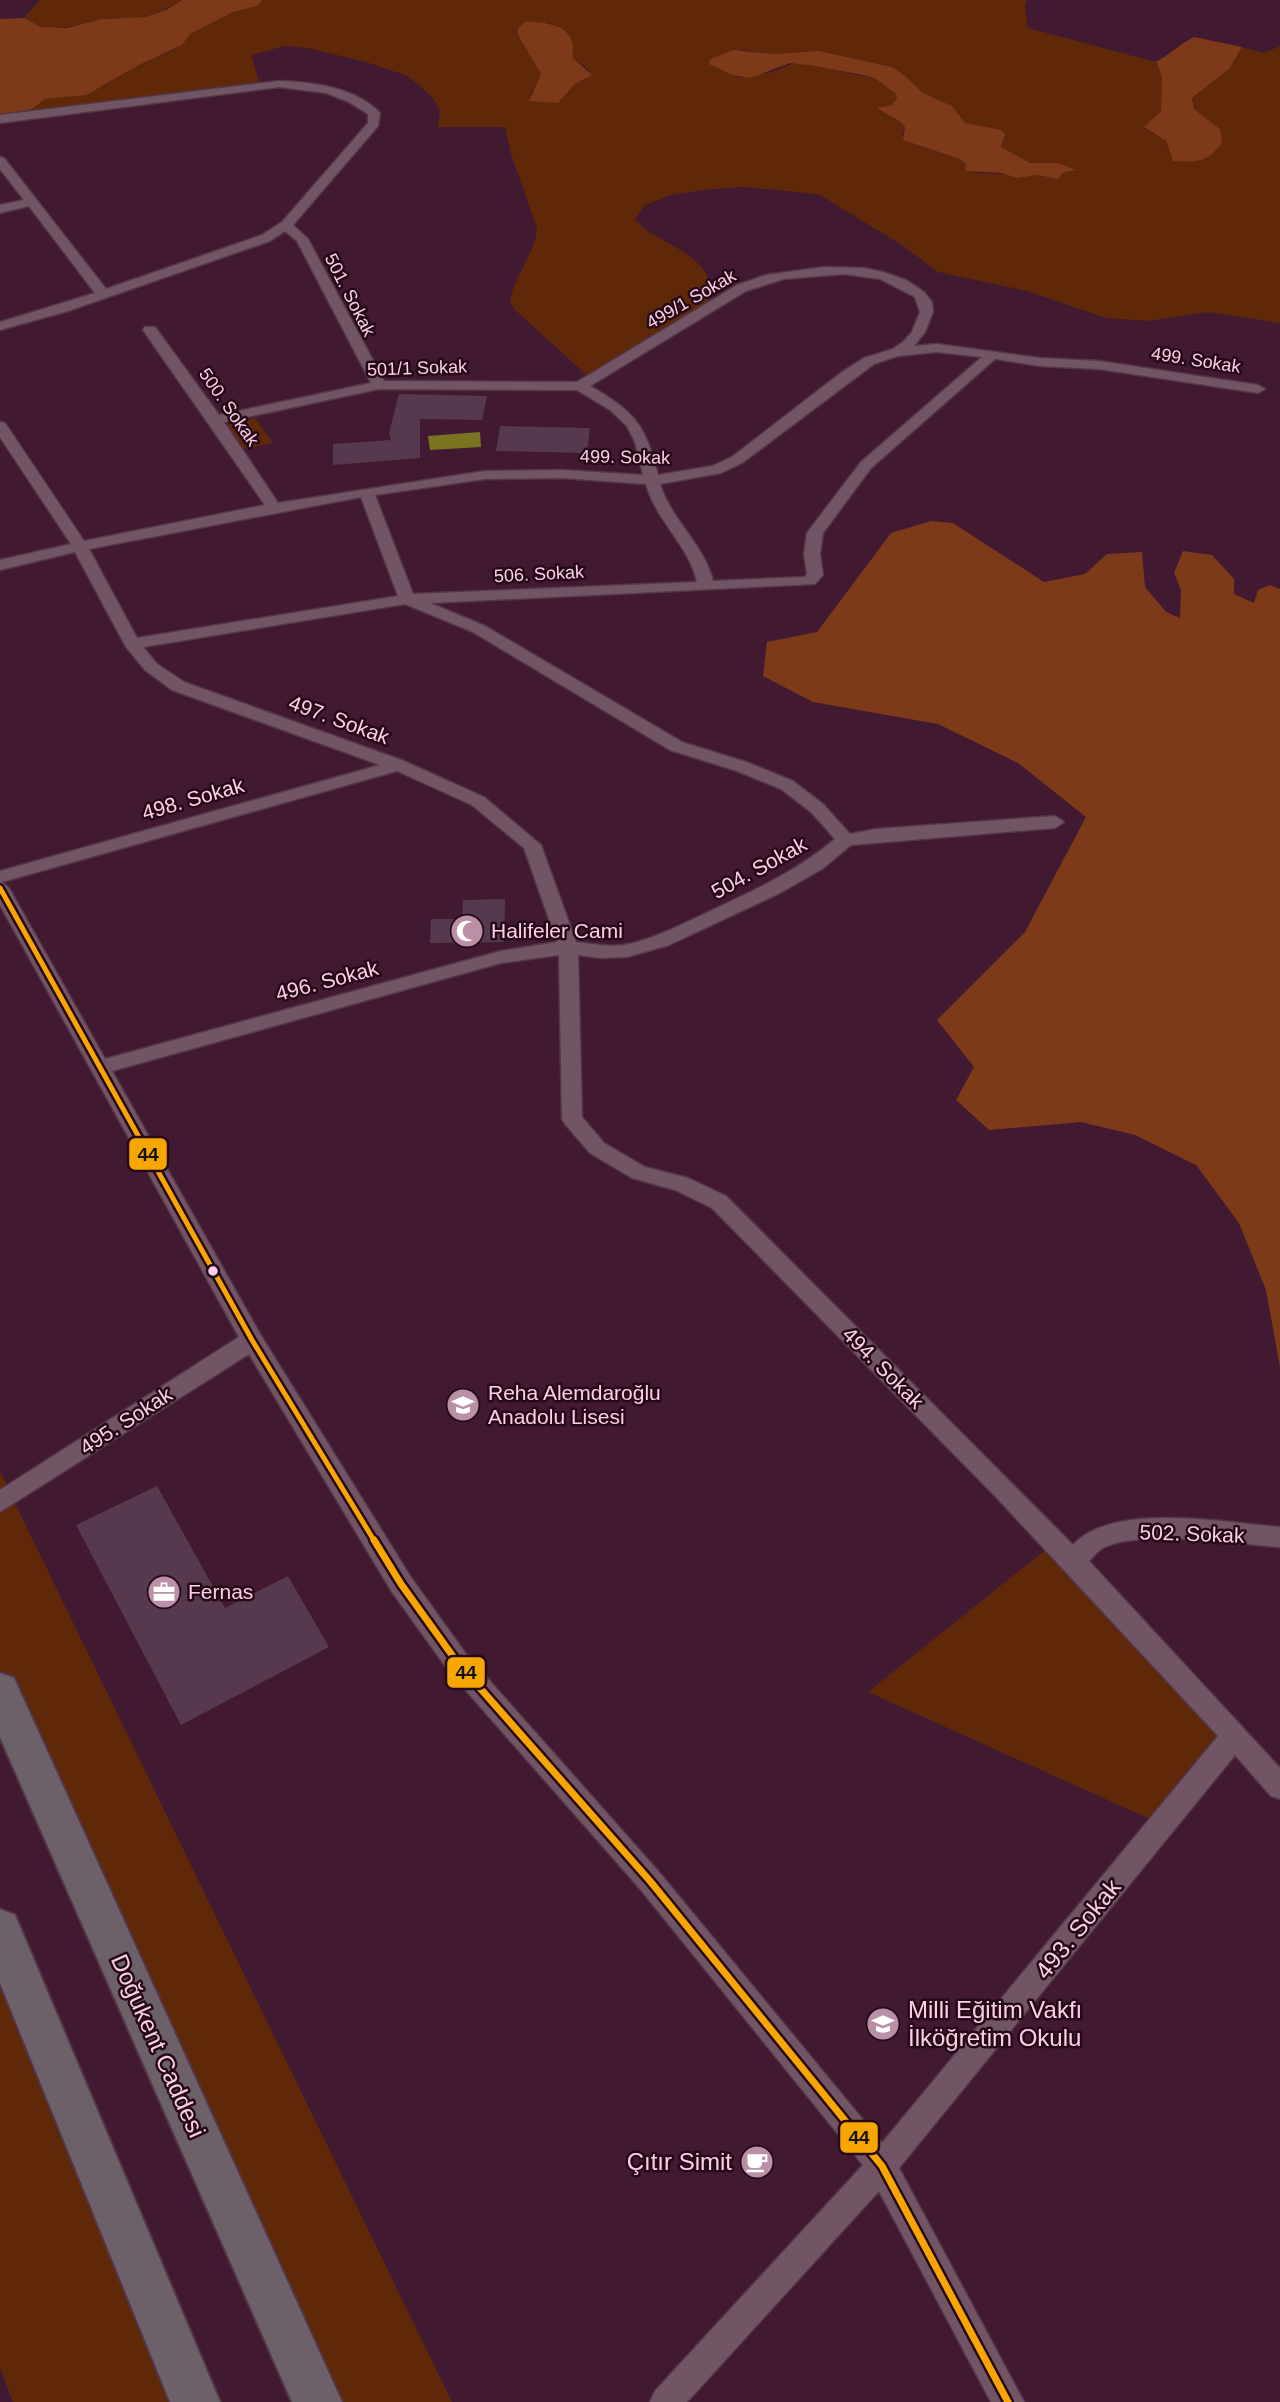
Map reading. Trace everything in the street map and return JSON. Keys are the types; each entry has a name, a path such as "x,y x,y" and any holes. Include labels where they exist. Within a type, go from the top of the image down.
{"main road":[{"name":"Doğukent Caddesi","path":"0,1691 317,2402"},
{"path":"0,1930 195,2402"}],"street":[{"path":"0,119 279,84 299,84 360,101 374,113 374,124 286,225 266,238 63,308 0,326"},
{"path":"0,161 102,293"},
{"path":"0,209 31,202"},
{"name":"501. Sokak","path":"286,225 302,239 379,385"},
{"name":"499/1 Sokak","path":"580,386 733,293 764,279 802,273 872,274 910,287 924,297 928,310 922,329 913,342 896,352"},
{"name":"500. Sokak","path":"150,330 274,508"},
{"name":"499. Sokak","path":"0,565 80,546 274,508 485,475 562,474 651,480 716,470 737,460 833,384 869,361 896,352 937,348 1040,362 1099,365 1258,389"},
{"name":"506. Sokak","path":"132,644 407,599 808,581 815,575 812,554 815,533 866,465 992,355"},
{"name":"501/1 Sokak","path":"215,420 379,385 580,386"},
{"path":"580,386 622,413 635,426 661,509 689,543 704,574 706,586"},
{"name":"497. Sokak","path":"0,426 80,546 132,644 151,667 178,686 398,765 478,801 532,845 568,947"},
{"path":"366,492 407,599 491,635 676,746 743,767 787,785 817,808 846,840 876,835 1055,822"},
{"name":"498. Sokak","path":"0,877 398,765"},
{"name":"504. Sokak","path":"568,947 601,952 627,951 662,941 772,890 816,865 846,840"},
{"path":"0,888 252,1340 401,1584 457,1661 650,1881 883,2166 1008,2402"},
{"name":"496. Sokak","path":"100,1068 501,957 568,947"},
{"name":"494. Sokak","path":"568,947 572,1119 597,1148 639,1173 681,1184 719,1202 1073,1563 1235,1735 1280,1787"},
{"name":"495. Sokak","path":"0,1502 252,1340"},
{"name":"502. Sokak","path":"1073,1563 1094,1541 1115,1533 1152,1530 1280,1537"},
{"name":"493. Sokak","path":"666,2402 883,2166 1235,1735"}],"shaded area":[{"path":"40,0 182,0 138,18 106,18 53,28 33,24 24,18"},
{"path":"182,0 263,0 257,6 233,12 190,34 182,45 86,95 45,99 21,117 0,119 0,19 24,18 41,27 67,28 102,19 145,17 166,10"},
{"path":"263,0 1027,0 1025,6 1028,28 1156,62 1163,77 1161,111 1144,128 1166,141 1168,150 1220,129 1194,109 1192,98 1230,68 1242,47 1264,53 1280,46 1280,323 1208,312 1149,321 1106,318 1027,291 938,272 902,245 818,194 742,187 704,190 671,195 645,205 635,219 699,265 710,286 707,308 591,379 515,310 510,301 537,228 511,154 505,127 438,127 440,110 433,98 408,76 366,62 308,48 285,46 251,55 260,85 21,117 45,99 103,86 141,64 173,50 190,34 233,12 257,6","holes":["549,23 568,34 573,58 589,70 586,79 575,84 564,97 530,96 542,74 518,35","742,50 775,54 819,51 892,67 923,93 952,106 965,124 1005,134 1001,148 1030,163 1051,163 1071,172 1063,173 1058,179 1037,175 976,173 965,167 965,163 960,159 914,144 902,135 905,127 893,115 881,112 880,108 892,105 898,98 876,79 794,63 772,72 738,77 716,68 710,59"]},
{"path":"525,22 538,22 564,30 572,41 573,58 592,75 575,84 558,103 529,101 541,74 518,35 518,28"},
{"path":"1194,37 1242,47 1230,68 1192,98 1194,109 1220,129 1222,143 1201,160 1173,161 1166,141 1144,127 1161,111 1162,77 1156,62"},
{"path":"733,50 775,54 819,51 892,67 923,93 952,106 965,123 1001,130 1005,134 1001,147 1030,163 1058,163 1076,170 1063,173 1058,179 1037,175 1017,178 1002,173 966,171 965,163 960,159 903,140 905,127 877,108 892,105 897,98 896,94 876,79 790,63 750,78 732,75 709,64 710,59"},
{"path":"255,418 273,443 244,449 226,425"},
{"path":"480,432 481,447 430,450 428,436"},
{"path":"931,521 953,523 1044,582 1085,574 1107,554 1142,552 1145,587 1166,612 1180,618 1181,590 1174,573 1183,551 1212,555 1234,579 1234,594 1254,603 1258,590 1270,585 1280,589 1280,1367 1266,1290 1239,1223 1196,1165 1135,1135 1081,1122 989,1130 956,1100 974,1067 937,1020 1025,932 1086,817 1018,763 938,724 813,702 763,676 767,642 817,632 891,533"},
{"path":"0,1471 452,2402 317,2402 0,1691"},
{"path":"1054,1543 1235,1735 1163,1825 868,1692"},
{"path":"0,1930 195,2402 13,2402 0,2368"}],"building":[{"path":"399,394 487,396 482,420 420,419 420,458 333,465 333,444 391,440 389,433"},
{"path":"500,426 590,428 587,453 496,451"},
{"name":"Halifeler Cami","path":"505,899 504,942 430,943 431,919 462,919 463,900"},
{"name":"Fernas","path":"157,1486 225,1608 288,1576 329,1647 181,1725 76,1525"}],"transit line":[{"name":"44","path":"0,888 252,1340 401,1584 457,1662 650,1881 882,2166 1008,2402"}],"place":[{"name":"Halifeler Cami","path":"467,931"},
{"name":"Reha Alemdaroğlu Anadolu Lisesi","path":"463,1405"},
{"name":"Fernas","path":"164,1592"},
{"name":"Milli Eğitim Vakfı İlköğretim Okulu","path":"883,2024"},
{"name":"Çıtır Simit","path":"757,2162"}]}
